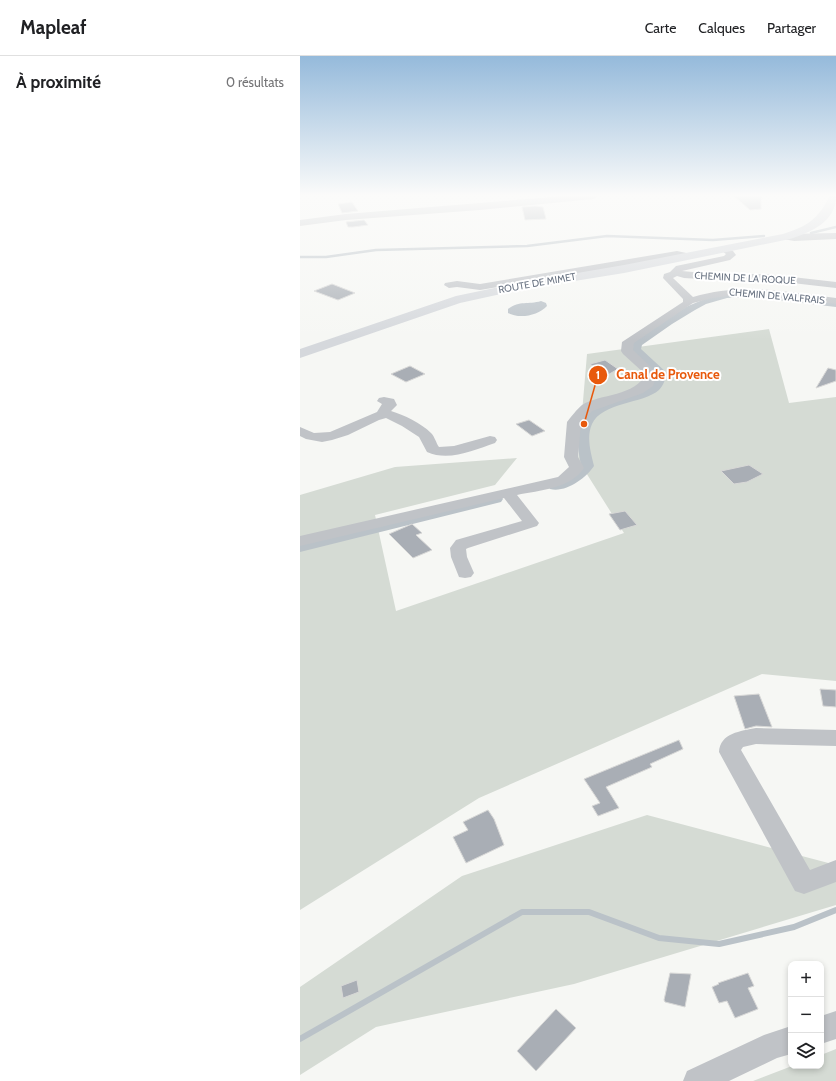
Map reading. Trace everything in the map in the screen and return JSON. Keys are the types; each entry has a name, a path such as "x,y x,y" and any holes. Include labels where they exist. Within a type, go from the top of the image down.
{"main road":[{"name":"ROUTE DE MIMET","path":"300,354 471,296 533,283 625,268 749,244"}],"street":[{"name":"CHEMIN DE LA ROQUE","path":"724,249 730,253 727,258 676,269 676,272 684,275 714,277 783,278 836,285"},
{"path":"471,296 448,284 480,287 677,254 688,256"},
{"path":"300,541 510,497 563,480 577,468 571,457 574,422 587,408 638,390 648,383 651,373 627,351 628,342 688,303 688,298 668,278 670,274 676,272"},
{"name":"CHEMIN DE VALFRAIS","path":"695,300 718,293 743,291 836,301"},
{"path":"383,415 385,408 390,405 389,402 384,401"},
{"path":"300,431 307,436 318,439 334,436 386,414 397,417 427,437 431,448 435,450 449,452 490,440"},
{"path":"466,573 459,557 458,548 462,544 530,524 527,517 510,497"},
{"path":"836,738 756,736 737,740 730,747 730,752 804,883 836,871"},
{"path":"824,1029 836,1025"},
{"path":"697,1081 774,1045 788,1041"}],"shaded area":[{"path":"541,301 546,303 547,306 534,314 528,316 517,316 508,313 508,309 512,306"},
{"path":"769,329 789,403 836,397 836,681 762,674 479,798 300,910 300,495 395,467 517,458 495,485 375,515 396,611 624,533 578,460 587,354"},
{"path":"647,815 836,865 836,905 574,984 376,1027 300,1075 300,987 462,876"},
{"path":"836,1049 836,1081 753,1081 788,1068 788,1069 824,1069 824,1054"}],"building":[{"path":"332,284 355,293 338,300 314,291"},
{"path":"605,360 618,369 606,376 590,364"},
{"path":"410,366 425,374 406,382 391,374"},
{"path":"828,368 836,370 836,381 816,388"},
{"path":"529,420 545,431 532,436 516,424"},
{"path":"749,465 763,474 747,482 734,484 721,471"},
{"path":"625,511 637,525 620,530 609,514"},
{"path":"412,524 422,533 416,535 432,550 413,558 389,534"},
{"path":"820,689 836,690 836,707 823,706"},
{"path":"759,694 772,727 756,726 745,729 734,696"},
{"path":"679,740 683,749 650,764 652,767 606,787 619,808 598,816 592,806 600,803 584,779"},
{"path":"488,810 494,819 504,845 466,863 453,837 468,830 463,822"},
{"path":"670,973 691,974 685,1007 665,1002 664,1000"},
{"path":"748,973 754,986 748,988 758,1009 735,1018 727,1001 719,1003 712,987 719,984 718,983"},
{"path":"357,980 359,992 343,998 341,986"},
{"path":"556,1009 576,1028 536,1071 517,1051"}],"waterway":[{"path":"300,257 326,257 376,250 527,246 544,244"},
{"path":"555,486 573,479 588,466 583,434 586,424 591,416 599,410 649,391 657,385 661,373 636,350 637,344 668,321 703,302 733,294 836,304"},
{"path":"300,548 496,499"},
{"path":"300,1039 522,912 589,912 659,938 719,944 794,927 836,910"}],"place":[{"name":"Canal de Provence","path":"584,424"}]}
